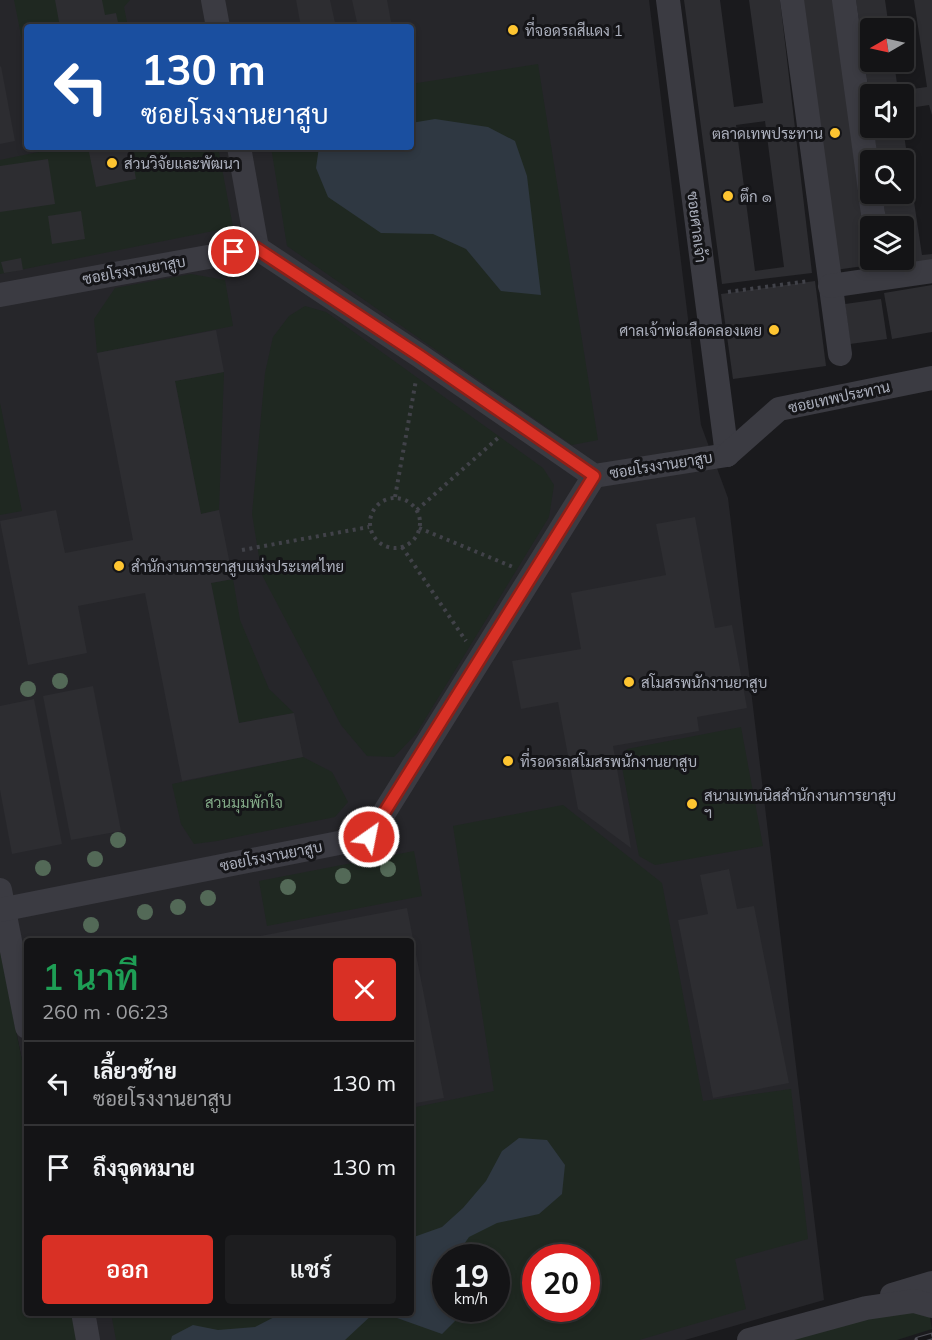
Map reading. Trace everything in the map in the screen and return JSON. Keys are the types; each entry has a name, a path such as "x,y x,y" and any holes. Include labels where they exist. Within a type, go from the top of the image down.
{"street":[{"path":"213,0 217,24"},
{"name":"ซอยศาลเจ้า","path":"668,0 727,455"},
{"path":"792,0 840,354"},
{"path":"844,0 864,150"},
{"path":"240,150 256,248"},
{"name":"ซอยโรงงานยาสูบ","path":"0,295 256,248 420,356 594,476 727,455"},
{"path":"830,285 878,270"},
{"path":"906,270 932,271"},
{"name":"ซอยเทพประทาน","path":"727,455 779,409 932,378"},
{"name":"ซอยโรงงานยาสูบ","path":"1,903 369,837 594,476"},
{"path":"1,903 24,1014"},
{"path":"866,1308 897,1293 932,1283"},
{"path":"749,1340 866,1308 915,1301 932,1306"},
{"path":"84,1316 88,1340"}],"path":[{"path":"706,295 816,280 830,285"},
{"path":"395,497 420,356"},
{"path":"417,510 516,422"},
{"path":"395,497 403,499 417,510 419,528 410,543 402,547 385,546 372,535 369,527 369,518 378,503 395,497"},
{"path":"242,550 369,527"},
{"path":"419,528 533,575"},
{"path":"402,547 480,661"}],"shaded area":[{"path":"0,0 649,0 701,425 728,498 824,1300 685,1340 79,1340 74,1316 414,1316 414,938 24,938 24,1070 0,951"},
{"path":"435,119 488,127 515,141 527,176 541,295 501,291 466,249 433,234 381,233 328,197 316,168 319,150 414,150 414,122"},
{"path":"519,1138 547,1140 565,1165 562,1194 539,1214 497,1223 469,1237 464,1244 432,1244 432,1322 454,1322 442,1334 391,1316 414,1316 414,1237 442,1227 463,1208 486,1181 502,1151"},
{"path":"276,1316 371,1316 345,1340 171,1340 172,1336 193,1325 218,1330 255,1327"}],"green space":[{"path":"14,0 130,0 124,7 127,24 24,24 24,50"},
{"path":"538,64 598,440 572,445 287,246 271,150 414,150 414,84"},
{"path":"219,150 233,227 0,274 0,160 43,151"},
{"path":"191,274 225,280 233,326 97,353 94,319 115,288"},
{"path":"305,306 326,312 543,468 554,485 549,517 416,734 394,757 367,756 341,725 262,575 252,514 265,373 273,337 289,316"},
{"path":"224,372 219,510 201,514 175,381"},
{"path":"0,403 22,511 0,515"},
{"path":"233,579 240,620 269,689 294,713 239,723 211,583"},
{"name":"สนามเทนนิสสำนักงานการยาสูบ ฯ","path":"741,727 763,846 655,865 639,856 621,762 627,749"},
{"name":"สวนมุมพักใจ","path":"303,757 332,772 348,802 335,817 194,844 181,824 172,784"},
{"path":"563,805 662,883 703,1101 791,1089 808,1239 735,1259 746,1309 639,1340 116,1340 112,1316 414,1316 414,1107 494,1091 453,826"},
{"path":"414,851 422,896 267,926 259,881"},
{"path":"0,951 24,1070 24,1316 74,1316 79,1340 0,1340"},
{"path":"911,1308 929,1312 932,1329 897,1340 786,1340"}],"building":[{"path":"55,0 102,0 105,15 116,13 118,24 59,24"},
{"path":"296,0 330,0 335,24 300,24"},
{"path":"352,0 387,0 391,24 357,24"},
{"name":"ตึก ๑","path":"684,0 720,0 734,107 763,103 749,0 780,0 812,273 722,284","holes":["765,121 784,267 755,271 736,125"]},
{"name":"ตลาดเทพประทาน","path":"800,0 836,0 860,182 860,204 863,204 865,216 860,216 860,267 835,270"},
{"path":"856,0 885,0 888,18 860,18 860,29"},
{"path":"914,0 932,0 932,115 929,105 914,107 914,89 927,87"},
{"path":"0,67 15,141 0,144"},
{"path":"866,72 895,72 897,84 868,84"},
{"path":"875,138 904,138 906,150 876,150"},
{"name":"ส่วนวิจัยและพัฒนา","path":"89,150 131,150 136,179 96,187"},
{"path":"48,159 55,204 0,212 0,166"},
{"path":"914,202 922,255 932,254 932,260 914,262 914,216 885,216 884,204 914,204"},
{"path":"81,211 85,239 52,244 48,216"},
{"path":"21,258 23,270 4,273 1,262"},
{"name":"ศาลเจ้าพ่อเสือคลองเตย","path":"815,281 826,366 733,379 721,294"},
{"path":"932,285 932,332 892,339 884,293"},
{"path":"881,299 887,339 850,344 845,304"},
{"name":"สำนักงานการยาสูบแห่งประเทศไทย","path":"216,330 224,372 175,381 201,514 219,510 233,579 211,583 239,723 294,713 303,757 182,781 145,593 78,606 87,653 28,665 0,521 56,510 65,553 133,540 97,353"},
{"name":"สโมสรพนักงานยาสูบ","path":"695,517 715,628 732,625 747,708 697,717 699,731 613,746 631,848 578,809 558,702 521,709 512,661 581,649 571,593 666,575 656,524"},
{"path":"93,686 121,831 71,840 43,696"},
{"path":"34,699 62,844 12,854 0,790 0,706"},
{"path":"729,869 737,909 754,906 789,1083 713,1098 678,920 708,914 700,875"},
{"path":"407,908 413,938 250,938"},
{"path":"414,944 444,1098 414,1103"}],"railway":[{"path":"918,1340 932,1336"}],"place":[{"name":"ที่จอดรถสีแดง 1","path":"513,30"},
{"name":"ตลาดเทพประทาน","path":"835,133"},
{"name":"ส่วนวิจัยและพัฒนา","path":"112,163"},
{"name":"ตึก ๑","path":"728,196"},
{"name":"ศาลเจ้าพ่อเสือคลองเตย","path":"774,330"},
{"name":"สำนักงานการยาสูบแห่งประเทศไทย","path":"119,566"},
{"name":"สโมสรพนักงานยาสูบ","path":"629,682"},
{"name":"ที่รอดรถสโมสรพนักงานยาสูบ","path":"508,761"},
{"name":"สนามเทนนิสสำนักงานการยาสูบ ฯ","path":"692,804"}],"route":[{"path":"234,252 256,248 420,356 594,476 369,837"}]}
